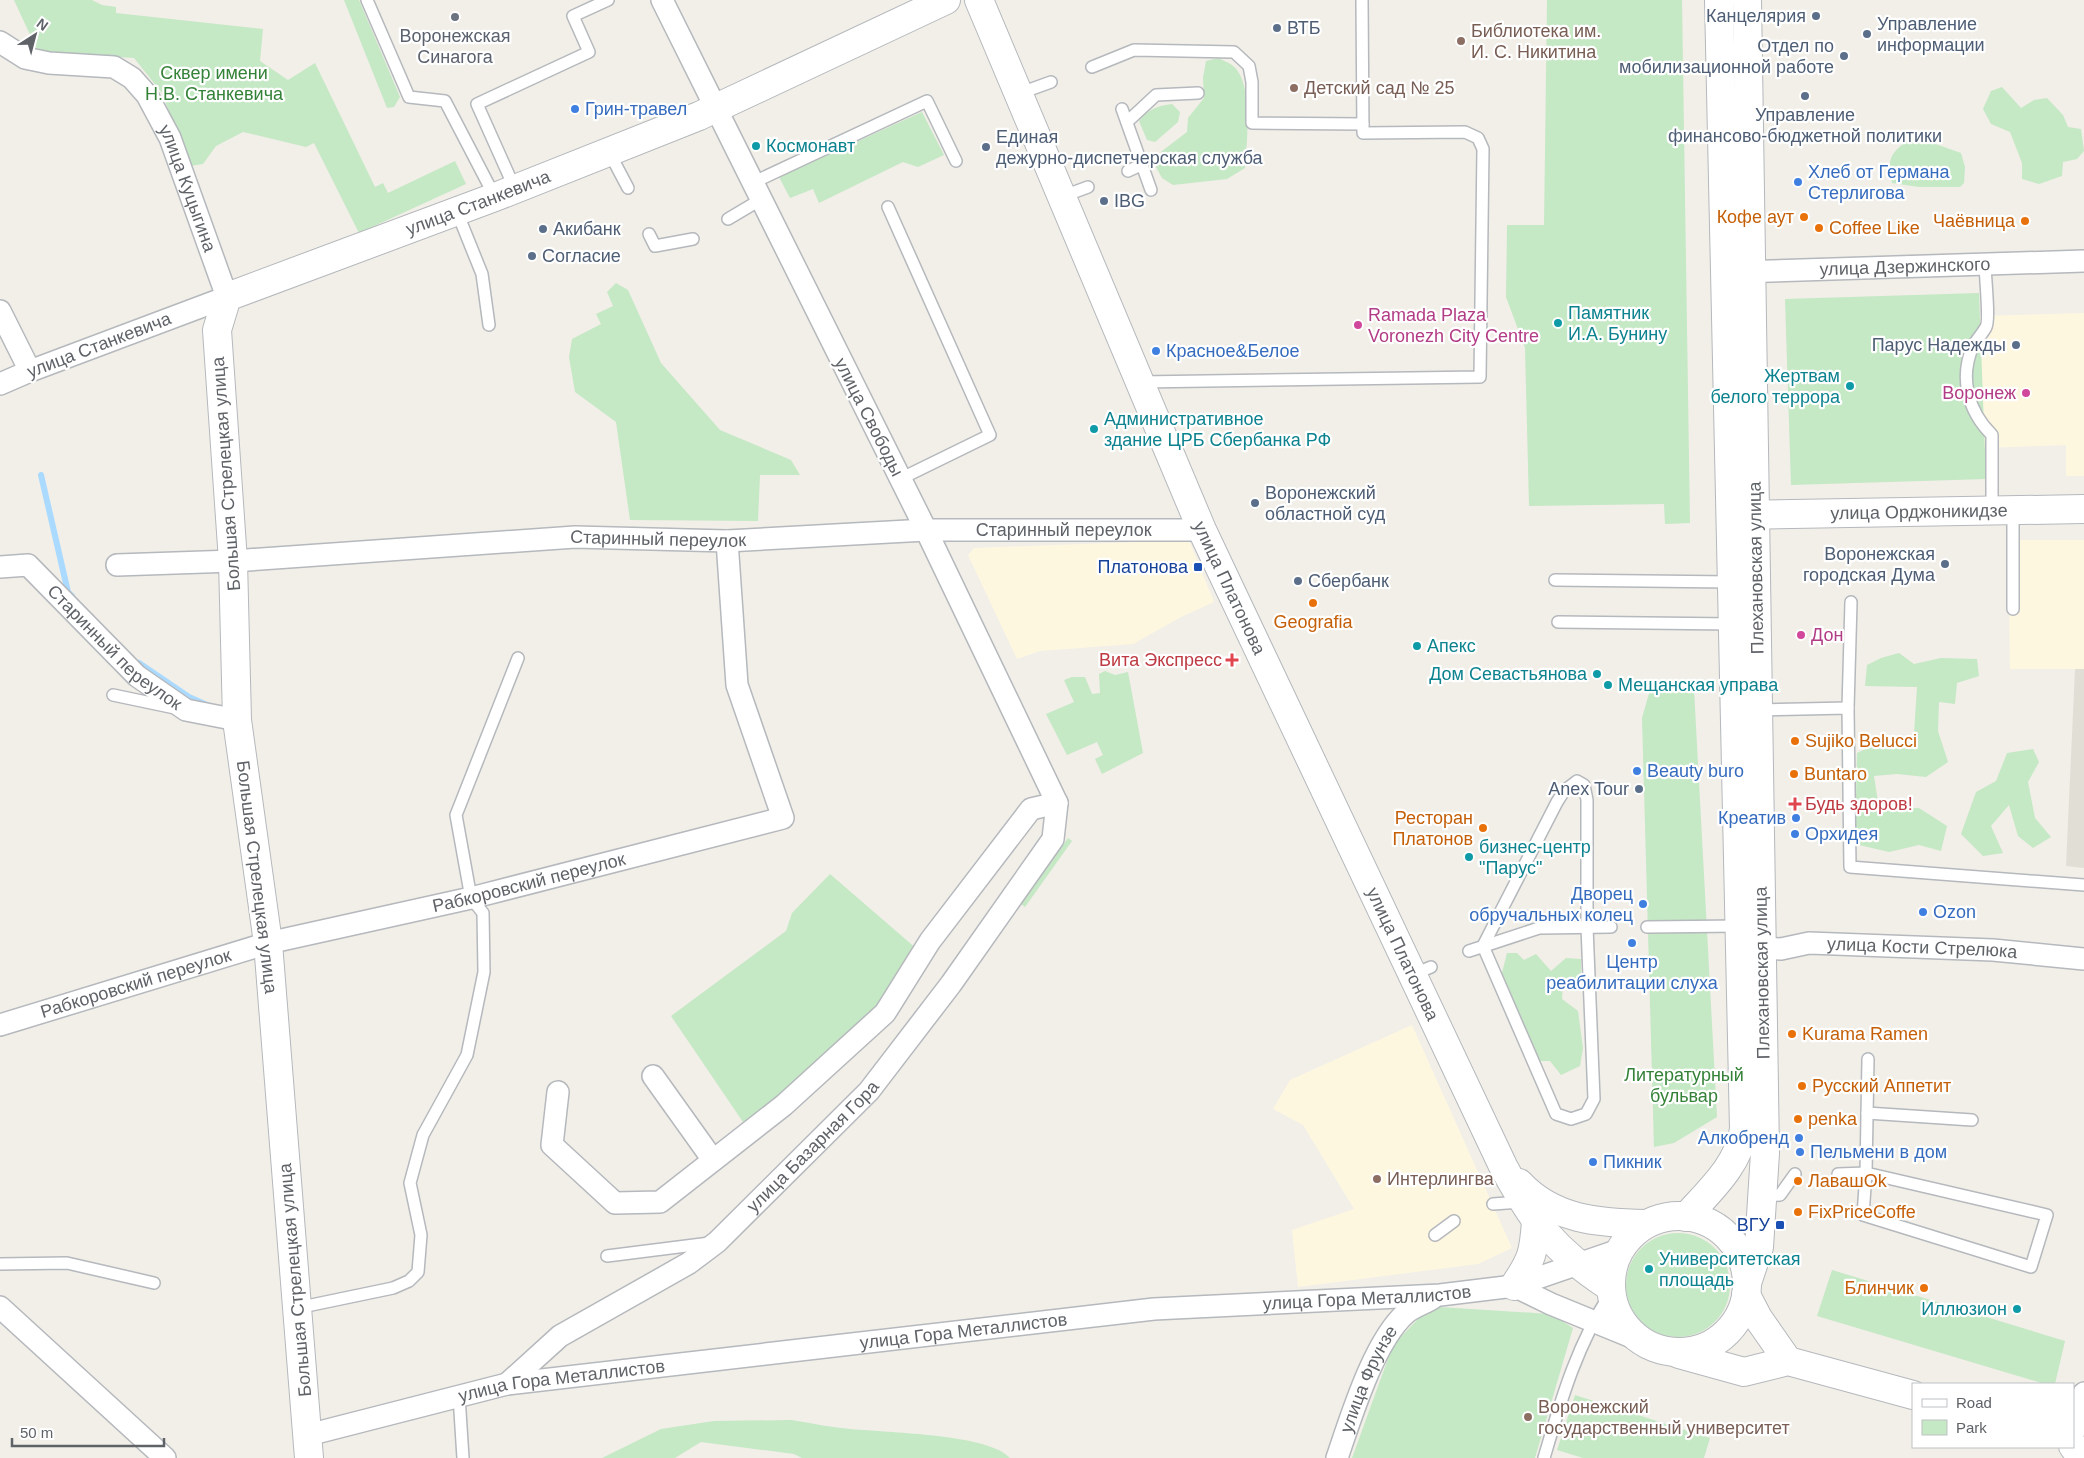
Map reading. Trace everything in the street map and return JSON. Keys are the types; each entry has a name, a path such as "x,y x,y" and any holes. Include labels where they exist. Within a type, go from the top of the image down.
{"street":[{"name":"улица Свободы","path":"662,0 715,110 926,530 1057,803"},
{"name":"улица Станкевича","path":"0,384 30,371 457,212 715,110 946,0"},
{"name":"улица Платонова","path":"979,0 1202,530 1421,971 1503,1166 1529,1211 1548,1238 1578,1266 1610,1290"},
{"name":"Плехановская улица","path":"1719,0 1738,272"},
{"name":"Плехановская улица","path":"1686,1217 1728,1169 1742,1143 1744,1130 1747,940 1758,710 1742,515 1738,272 1747,0"},
{"name":"улица Куцыгина","path":"0,42 25,58 49,63 114,67 132,78 147,95 170,138 227,297"},
{"name":"улица Дзержинского","path":"1738,272 2084,261"},
{"name":"Большая Стрелецкая улица","path":"227,297 217,330 233,561 237,720 268,943 308,1447"},
{"path":"0,311 30,371"},
{"name":"улица Орджоникидзе","path":"1742,515 2084,509"},
{"name":"Плехановская улица","path":"1742,515 1731,582 1732,624 1747,940 1764,1196 1759,1247 1746,1289"},
{"name":"Старинный переулок","path":"117,565 233,561 575,537 727,541 926,530 1202,530"},
{"name":"Рабкоровский переулок","path":"0,1024 268,943 471,898 783,818 736,685 727,541"},
{"name":"Старинный переулок","path":"0,567 28,565 137,676 186,710 237,720"},
{"path":"558,1092 552,1145 615,1203 660,1202 784,1105 885,1013 930,941 1031,809 1057,803"},
{"name":"улица Базарная Гора","path":"507,1384 560,1336 689,1264 717,1242 869,1091 951,984 1053,839 1057,803"},
{"name":"улица Кости Стрелюка","path":"1747,940 1781,949 1809,943 1993,950 2084,958"},
{"path":"652,1076 714,1160"},
{"name":"улица Платонова","path":"1503,1166 1529,1195 1564,1213 1602,1223 1646,1224"},
{"path":"1529,1211 1534,1244 1530,1263 1514,1286 1655,1348 1744,1372 1788,1361 1912,1395"},
{"path":"1639,1340 1626,1327 1616,1312 1610,1290 1612,1268 1619,1250 1631,1235 1646,1224 1666,1218 1686,1217 1710,1224 1729,1239 1738,1252 1746,1289 1758,1318 1788,1361"},
{"name":"улица Гора Металлистов","path":"308,1447 459,1396 507,1384 1154,1309 1440,1295 1514,1286 1578,1266 1619,1250"},
{"path":"1673,1352 1691,1351 1708,1346 1724,1336 1738,1317 1746,1289"},
{"name":"улица Фрунзе","path":"1337,1458 1352,1415 1384,1339 1406,1312 1440,1295"},
{"path":"0,1307 165,1458"},
{"path":"2074,1431 2084,1393"},
{"path":"2073,1448 2082,1458"}],"lane":[{"path":"367,0 409,98 445,101 505,193"},
{"path":"505,193 477,104 589,52 573,16 608,0"},
{"path":"1139,382 1480,376 1483,149 1478,138 1465,132 1363,133 1362,0"},
{"path":"1092,67 1134,50 1234,52 1249,66 1252,82 1252,122 1363,124"},
{"path":"1018,94 1051,82"},
{"path":"1127,122 1156,95 1198,93"},
{"path":"728,219 756,191 928,102 956,161"},
{"path":"1122,109 1150,190"},
{"path":"609,152 628,188"},
{"path":"1128,171 1141,166"},
{"path":"1061,197 1088,187"},
{"path":"888,207 990,435 900,479"},
{"path":"457,212 482,274 490,325"},
{"path":"649,234 655,246 693,239"},
{"path":"1985,264 1987,326 1977,339 1970,355 1966,383 1972,408 1983,426 1992,435 2003,510 2013,609"},
{"path":"1555,580 1731,582"},
{"path":"1850,602 1848,708 1850,867 2084,885"},
{"path":"1558,622 1732,624"},
{"path":"297,1308 393,1288 409,1281 418,1272 421,1234 410,1183 423,1135 467,1055 484,972 483,913 471,898 456,815 518,658"},
{"path":"113,695 186,710"},
{"path":"1758,710 1848,708"},
{"path":"1577,781 1584,785 1587,800 1586,927 1594,1099 1586,1114 1571,1119 1556,1114 1483,946 1557,802 1570,785 1577,781"},
{"path":"1469,951 1539,928 1611,927"},
{"path":"1647,927 1747,940"},
{"path":"1838,1174 1866,1173 2047,1215 2031,1267 1863,1215 1866,1173 1868,1059"},
{"path":"1867,1113 1972,1120"},
{"path":"1764,1196 1780,1196 1795,1174"},
{"path":"1493,1204 1529,1211"},
{"path":"1435,1235 1454,1221"},
{"path":"607,1256 717,1242"},
{"path":"0,1264 67,1263 154,1283"},
{"path":"1544,1458 1565,1386 1592,1321 1610,1290"},
{"path":"459,1396 463,1458"}],"shaded area":[{"path":"2084,313 2084,476 2066,476 2066,445 1983,448 1979,316"},
{"path":"1189,540 1214,602 1181,617 1133,644 1040,651 1017,659 968,555 974,548"},
{"path":"2008,540 2084,540 2084,669 2010,669"},
{"path":"2075,669 2084,669 2084,868 2066,866"},
{"path":"1412,1025 1512,1248 1478,1264 1298,1287 1292,1230 1354,1209 1303,1125 1273,1109 1290,1080"}],"green space":[{"name":"Сквер имени Н.В. Станкевича","path":"14,0 92,0 102,5 116,7 116,13 263,29 260,61 288,80 315,63 375,187 383,183 388,193 455,161 466,184 359,233 314,143 306,147 243,132 216,146 203,164 190,166 162,93 134,58 38,52"},
{"path":"344,0 359,0 400,97 394,107 387,108"},
{"path":"1547,0 1682,0 1690,523 1665,524 1664,504 1529,506 1525,348 1506,297 1507,225 1544,225"},
{"path":"1218,58 1232,65 1239,73 1244,84 1248,113 1245,168 1227,179 1173,185 1162,178 1156,167 1162,151 1187,132 1188,118 1204,98 1203,78 1206,61"},
{"path":"2002,87 2021,108 2034,100 2047,98 2063,115 2068,127 2081,129 2084,151 2077,159 2063,162 2062,176 2039,184 2022,179 2022,163 2010,132 1991,124 1983,109 1991,91"},
{"path":"1172,104 1180,112 1178,122 1155,142 1147,140 1139,121 1154,109"},
{"path":"922,112 944,155 918,167 903,162 819,203 813,189 790,198 779,177"},
{"path":"1913,136 1961,153 1965,167 1964,183 1960,187 1919,187 1892,183 1890,160 1892,155"},
{"path":"616,283 628,290 661,363 720,430 791,460 800,475 760,475 758,521 630,520 616,422 575,392 569,357 572,339 601,324 596,314 613,306 607,292"},
{"path":"1979,293 1986,479 1791,485 1785,299"},
{"path":"1899,653 1914,664 1941,658 1977,659 1979,676 1957,683 1955,704 1939,702 1938,731 1948,762 1926,777 1897,774 1874,776 1878,802 1890,808 1919,808 1947,826 1941,851 1919,845 1889,852 1855,844 1857,753 1872,746 1913,749 1917,687 1865,686 1867,665 1881,658"},
{"path":"1105,671 1115,675 1128,672 1143,753 1102,774 1095,759 1103,755 1097,742 1067,755 1046,714 1074,702 1064,680 1072,677 1085,677 1092,694 1100,693 1099,674"},
{"name":"Литературный бульвар","path":"1694,689 1717,1117 1674,1143 1654,1147 1642,718 1650,690"},
{"path":"2033,749 2039,762 2028,782 2035,818 2051,837 2033,848 2018,836 2009,805 1991,826 2003,853 1983,856 1961,834 1976,792 1996,781 2007,753"},
{"path":"1068,838 1072,841 1025,907 1021,904"},
{"path":"830,874 918,950 882,1007 769,1109 743,1122 671,1016 786,931 792,913"},
{"path":"1507,953 1517,953 1524,960 1536,954 1551,971 1566,958 1581,959 1581,980 1563,985 1562,999 1578,1011 1583,1048 1580,1066 1561,1075 1550,1061 1539,1061 1502,973"},
{"path":"1678,1233 1698,1237 1715,1248 1726,1265 1730,1285 1726,1305 1715,1322 1698,1333 1678,1337 1658,1333 1641,1322 1630,1305 1626,1285 1630,1265 1641,1248 1658,1237"},
{"path":"1832,1270 2065,1341 2055,1383 2042,1383 1817,1316"},
{"path":"1439,1307 1551,1314 1573,1328 1535,1458 1352,1458 1393,1345 1420,1317"},
{"path":"1575,1395 1710,1438 1704,1458 1583,1458 1557,1450"},
{"path":"791,1420 846,1429 941,1436 983,1444 999,1450 1010,1458 802,1458 794,1454 701,1442 675,1458 602,1458 661,1429 714,1421"}],"waterway":[{"path":"41,475 68,592 72,596"},
{"path":"139,663 189,697 207,705"}],"place":[{"name":"Канцелярия","path":"1816,16"},
{"name":"Воронежская Синагога","path":"455,17"},
{"name":"ВТБ","path":"1277,28"},
{"name":"Управление информации","path":"1867,34"},
{"name":"Библиотека им. И. С. Никитина","path":"1461,41"},
{"name":"Отдел по мобилизационной работе","path":"1844,56"},
{"name":"Детский сад № 25","path":"1294,88"},
{"name":"Управление финансово-бюджетной политики","path":"1805,96"},
{"name":"Грин-травел","path":"575,109"},
{"name":"Космонавт","path":"756,146"},
{"name":"Единая дежурно-диспетчерская служба","path":"986,147"},
{"name":"Хлеб от Германа Стерлигова","path":"1798,182"},
{"name":"IBG","path":"1104,201"},
{"name":"Кофе аут","path":"1804,217"},
{"name":"Чаёвница","path":"2025,221"},
{"name":"Coffee Like","path":"1819,228"},
{"name":"Акибанк","path":"543,229"},
{"name":"Согласие","path":"532,256"},
{"name":"Памятник И.А. Бунину","path":"1558,323"},
{"name":"Ramada Plaza Voronezh City Centre","path":"1358,325"},
{"name":"Парус Надежды","path":"2016,345"},
{"name":"Красное&Белое","path":"1156,351"},
{"name":"Жертвам белого террора","path":"1850,386"},
{"name":"Воронеж","path":"2026,393"},
{"name":"Административное здание ЦРБ Сбербанка РФ","path":"1094,429"},
{"name":"Воронежский областной суд","path":"1255,503"},
{"name":"Воронежская городская Дума","path":"1945,564"},
{"name":"Платонова","path":"1198,567"},
{"name":"Сбербанк","path":"1298,581"},
{"name":"Geografia","path":"1313,603"},
{"name":"Дон","path":"1801,635"},
{"name":"Апекс","path":"1417,646"},
{"name":"Вита Экспресс","path":"1232,660"},
{"name":"Дом Севастьянова","path":"1597,674"},
{"name":"Мещанская управа","path":"1608,685"},
{"name":"Sujiko Belucci","path":"1795,741"},
{"name":"Beauty buro","path":"1637,771"},
{"name":"Buntaro","path":"1794,774"},
{"name":"Anex Tour","path":"1639,789"},
{"name":"Будь здоров!","path":"1795,804"},
{"name":"Креатив","path":"1796,818"},
{"name":"Ресторан Платонов","path":"1483,828"},
{"name":"Орхидея","path":"1795,834"},
{"name":"бизнес-центр \"Парус\"","path":"1469,857"},
{"name":"Дворец обручальных колец","path":"1643,904"},
{"name":"Ozon","path":"1923,912"},
{"name":"Центр реабилитации слуха","path":"1632,943"},
{"name":"Kurama Ramen","path":"1792,1034"},
{"name":"Русский Аппетит","path":"1802,1086"},
{"name":"penka","path":"1798,1119"},
{"name":"Алкобренд","path":"1799,1138"},
{"name":"Пельмени в дом","path":"1800,1152"},
{"name":"Пикник","path":"1593,1162"},
{"name":"Интерлингва","path":"1377,1179"},
{"name":"ЛавашOk","path":"1798,1181"},
{"name":"FixPriceCoffe","path":"1798,1212"},
{"name":"ВГУ","path":"1780,1225"},
{"name":"Университетская площадь","path":"1649,1269"},
{"name":"Блинчик","path":"1924,1288"},
{"name":"Иллюзион","path":"2017,1309"},
{"name":"Воронежский государственный университет","path":"1528,1417"}]}
